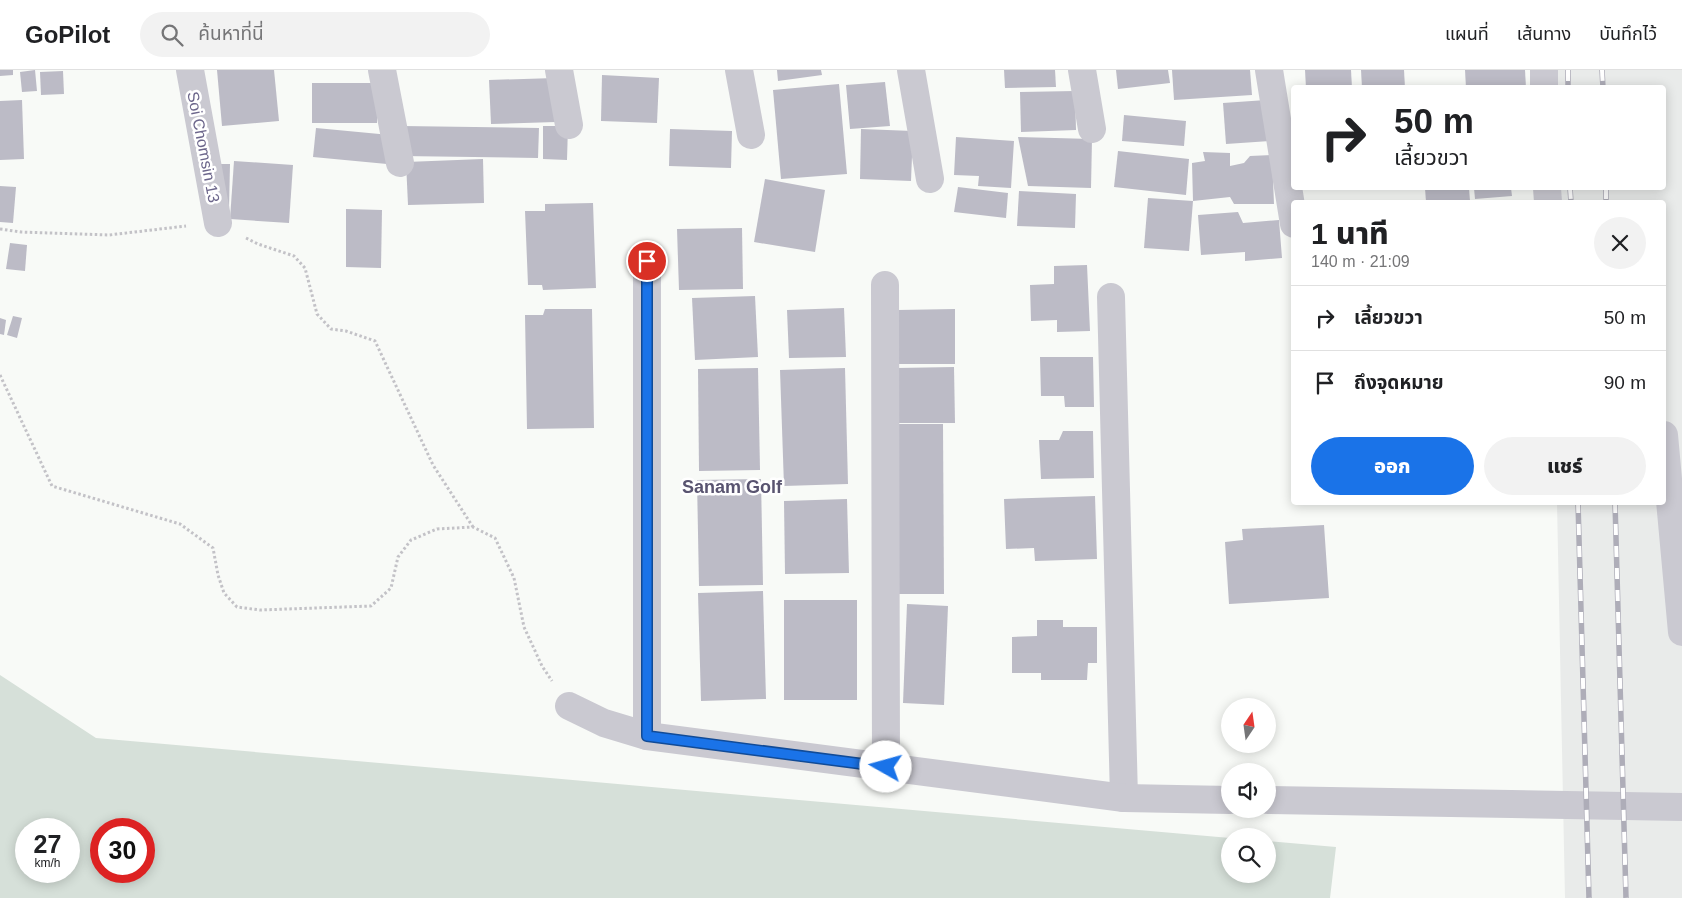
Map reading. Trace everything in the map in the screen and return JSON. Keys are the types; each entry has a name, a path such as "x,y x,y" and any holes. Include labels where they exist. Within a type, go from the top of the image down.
{"street":[{"name":"Soi Chomsin 13","path":"190,70 218,223"},
{"path":"382,70 400,163"},
{"path":"559,70 569,125"},
{"path":"739,70 751,135"},
{"path":"911,70 930,179"},
{"path":"1082,70 1092,129"},
{"path":"1269,70 1291,206"},
{"path":"1544,70 1544,85"},
{"path":"647,261 647,736"},
{"path":"884,285 886,767"},
{"path":"1110,297 1124,798"},
{"path":"1666,457 1682,632"},
{"path":"569,706 604,723 647,736 1124,798 1221,800"},
{"path":"1276,800 1682,807"}],"path":[{"path":"0,229 21,232 108,235 218,223 258,244 294,256 305,268 317,314 331,329 346,331 375,341 433,465 474,527 495,538 514,578 524,627 542,666 569,706"},
{"path":"0,375 52,486 180,524 213,548 218,575 224,593 236,607 260,610 371,606 391,588 398,557 411,540 437,530 474,527"}],"shaded area":[{"path":"1547,70 1682,70 1682,898 1565,898 1557,505 1666,505 1666,200 1551,200 1550,190 1666,190 1666,85 1547,85"},
{"path":"0,675 96,738 1221,837 1221,883 1276,883 1276,842 1336,847 1330,898 0,898"}],"building":[{"path":"0,70 13,70 13,75 0,76"},
{"path":"35,70 37,91 22,92 20,72"},
{"path":"217,70 274,70 279,121 222,126"},
{"path":"777,70 821,70 822,75 778,81"},
{"path":"1004,70 1055,70 1056,87 1005,88"},
{"path":"1116,70 1168,70 1170,83 1118,89"},
{"path":"1172,70 1250,70 1252,95 1174,100"},
{"path":"1305,70 1351,70 1352,85 1306,85"},
{"path":"1361,70 1404,70 1405,85 1362,85"},
{"path":"1465,70 1525,70 1526,85 1466,85"},
{"path":"63,71 64,94 41,95 40,72"},
{"path":"602,75 659,78 657,123 601,121"},
{"path":"555,78 556,122 491,124 489,80"},
{"path":"885,82 890,126 850,129 846,85"},
{"path":"312,83 377,83 377,123 312,123"},
{"path":"839,84 847,174 781,179 773,90"},
{"path":"1075,91 1076,130 1021,132 1020,92"},
{"path":"22,100 24,159 0,160 0,101"},
{"path":"1266,100 1270,141 1226,144 1223,103"},
{"path":"1124,115 1186,121 1184,146 1122,141"},
{"path":"402,126 539,128 538,158 401,156"},
{"path":"543,126 568,126 567,160 543,159"},
{"path":"316,128 390,135 387,164 313,157"},
{"path":"670,129 732,131 731,168 669,166"},
{"path":"861,129 913,131 911,181 860,179"},
{"path":"956,137 1014,141 1011,188 978,186 979,176 954,175"},
{"path":"1018,137 1092,139 1091,188 1028,186"},
{"path":"1118,151 1189,159 1186,195 1114,187"},
{"path":"1203,152 1230,153 1230,166 1244,163 1250,156 1272,155 1274,204 1234,204 1230,197 1193,201 1192,163 1205,161"},
{"path":"483,159 484,203 408,205 406,162"},
{"path":"234,161 293,165 289,223 230,219"},
{"path":"220,164 230,164 229,209"},
{"path":"765,179 825,190 815,252 754,242"},
{"path":"0,186 16,187 13,223 0,222"},
{"path":"958,187 1008,193 1006,218 954,212"},
{"path":"1425,190 1469,190 1470,200 1426,200"},
{"path":"1474,190 1511,190 1512,196 1475,199"},
{"path":"1019,191 1076,194 1075,228 1017,226"},
{"path":"1148,198 1193,201 1189,251 1144,248"},
{"path":"593,203 596,288 543,290 542,285 528,285 525,211 545,211 545,204"},
{"path":"346,209 382,210 381,268 346,267"},
{"path":"1238,212 1243,223 1279,220 1282,258 1245,261 1245,252 1201,255 1198,215"},
{"path":"742,228 743,289 679,290 677,229"},
{"path":"10,243 27,245 25,271 6,269"},
{"path":"1087,265 1090,331 1057,332 1057,320 1031,321 1030,285 1054,284 1054,266"},
{"path":"755,296 758,357 695,360 692,298"},
{"path":"844,308 846,357 789,358 787,310"},
{"path":"545,309 592,309 594,428 527,429 525,315 543,315"},
{"path":"955,309 955,364 899,364 898,310"},
{"path":"13,316 22,318 17,338 7,335"},
{"path":"0,318 6,320 4,335 0,334"},
{"path":"1040,357 1093,357 1094,407 1065,407 1064,396 1041,396"},
{"path":"954,367 955,423 897,423 897,368"},
{"path":"758,368 760,470 699,471 698,369"},
{"path":"845,368 848,484 784,486 780,370"},
{"path":"894,424 943,424 944,594 896,594"},
{"path":"1063,431 1093,431 1094,478 1041,479 1039,440 1059,440"},
{"path":"761,479 763,585 699,586 697,480"},
{"path":"1095,496 1097,559 1035,561 1034,548 1006,549 1004,499"},
{"path":"847,499 849,573 785,574 784,501"},
{"path":"1324,525 1329,598 1229,604 1225,542 1243,540 1242,529"},
{"path":"763,591 766,699 701,701 698,593"},
{"path":"784,600 857,600 857,700 784,700"},
{"path":"907,604 948,606 944,705 903,703"},
{"path":"1037,620 1063,620 1063,627 1097,627 1097,663 1088,663 1087,680 1041,680 1041,673 1012,673 1012,637 1037,636"}],"railway":[{"path":"1568,70 1568,85"},
{"path":"1602,70 1603,85"},
{"path":"1570,190 1571,200"},
{"path":"1606,190 1606,200"},
{"path":"1578,505 1589,898"},
{"path":"1615,505 1626,898"}],"district":[{"name":"Sanam Golf","path":"732,487"}],"route":[{"path":"647,261 647,736 886,767"}]}
